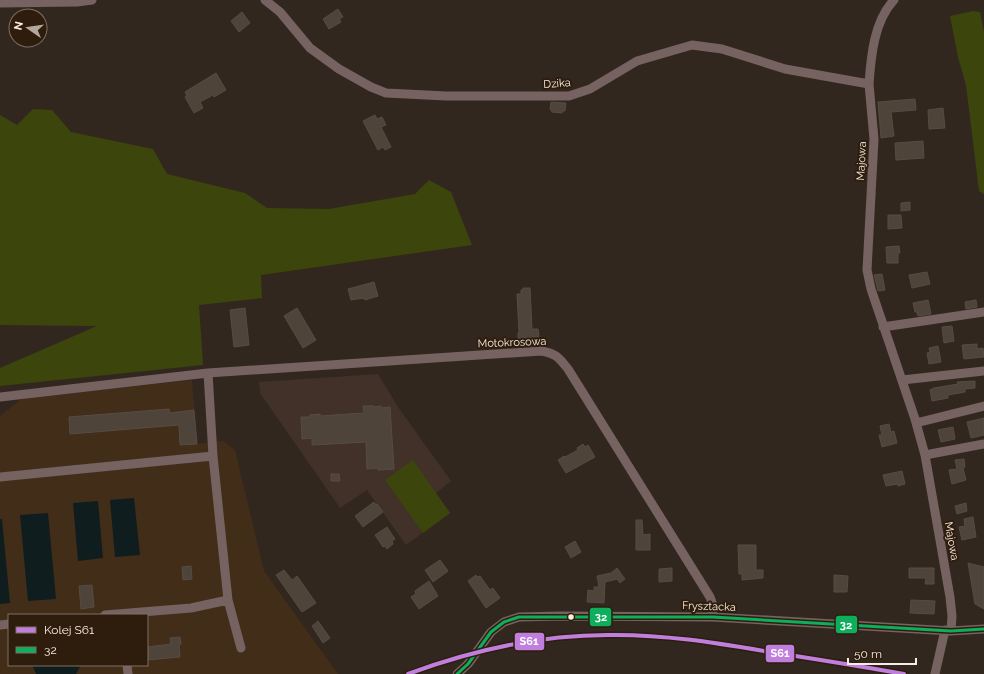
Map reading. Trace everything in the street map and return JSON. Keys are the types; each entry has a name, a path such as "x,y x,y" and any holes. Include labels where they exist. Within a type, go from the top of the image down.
{"street":[{"path":"0,3 77,2 92,0"},
{"name":"Dzika","path":"265,0 280,12 310,48 339,70 371,87 386,93 446,96 569,96 590,89 637,61 692,45 722,49 785,69 869,84"},
{"name":"Majowa","path":"894,0 882,17 876,36 869,84 874,140 867,270 883,327 902,380 925,455 950,597 952,616 935,674"},
{"path":"883,327 984,312"},
{"name":"Motokrosowa","path":"0,397 208,373 542,351 552,353 559,358 568,369 710,597 713,617"},
{"path":"902,380 984,371"},
{"path":"208,373 213,456 228,600 241,648"},
{"path":"916,423 984,406"},
{"path":"925,455 984,444"},
{"path":"0,477 213,456"},
{"path":"122,614 191,608 228,600"},
{"name":"Frysztacka","path":"457,674 468,664 491,632 504,622 519,617 713,617 948,631 984,629"}],"shaded area":[{"path":"378,374 398,407 451,481 436,493 450,513 406,545 367,490 340,508 260,393 259,382"},
{"path":"192,380 197,444 223,441 235,450 264,571 338,674 0,674 0,416 23,398"},
{"path":"134,498 140,555 115,557 110,500"},
{"path":"98,501 103,558 78,561 73,503"},
{"path":"48,513 56,599 28,601 20,515"},
{"path":"0,519 2,519 10,603 0,604"},
{"path":"32,666 80,666 76,674 36,674"}],"green space":[{"path":"973,11 980,12 984,32 984,194 979,191 966,85 958,57 950,16"},
{"path":"33,109 52,110 71,132 153,149 167,174 245,193 267,208 329,209 415,194 429,180 451,192 472,245 261,275 262,298 199,305 203,365 0,386 0,368 97,326 0,325 0,115 17,125"},
{"path":"413,460 450,513 423,533 385,480"}],"building":[{"path":"338,9 343,17 339,19 341,22 329,29 323,19"},
{"path":"242,12 250,23 239,32 231,21"},
{"path":"216,73 226,90 214,97 213,95 200,102 203,108 194,113 185,97 187,96 185,92"},
{"path":"915,99 916,110 891,112 894,136 881,138 878,102"},
{"path":"551,102 566,103 565,111 562,111 562,113 552,112 550,109"},
{"path":"943,108 945,128 929,129 928,110"},
{"path":"375,115 377,119 382,117 386,125 381,127 391,147 385,150 383,147 378,150 363,121"},
{"path":"923,141 924,158 896,160 895,143"},
{"path":"910,202 910,210 901,211 901,203"},
{"path":"888,215 901,215 902,228 888,229"},
{"path":"899,246 900,253 898,253 898,263 887,263 886,247"},
{"path":"927,272 930,284 912,288 909,275"},
{"path":"882,274 885,290 878,291 874,275"},
{"path":"374,282 378,296 365,300 364,298 351,300 348,289"},
{"path":"523,288 530,288 532,329 538,329 539,337 532,337 532,340 518,341 517,294 521,294 521,290 523,290"},
{"path":"928,300 931,314 918,316 917,312 915,312 913,303"},
{"path":"976,300 977,307 966,309 965,302"},
{"path":"245,308 249,345 234,347 230,310"},
{"path":"297,308 316,340 303,348 284,316"},
{"path":"952,326 954,341 944,343 942,327"},
{"path":"977,344 977,349 983,348 984,357 964,359 962,345"},
{"path":"938,346 941,362 929,364 927,353 930,352 929,348"},
{"path":"975,381 975,388 965,389 965,392 948,395 948,398 932,401 930,390 934,388 958,384 957,382"},
{"path":"363,406 381,406 381,408 390,407 394,469 367,469 366,442 312,445 312,438 302,439 301,417 310,417 310,415 320,414 320,416 364,413"},
{"path":"169,409 170,413 194,410 197,444 180,445 179,425 70,434 69,417"},
{"path":"984,418 984,435 971,438 967,422"},
{"path":"889,424 891,432 894,431 897,443 882,447 879,435 882,435 880,426"},
{"path":"953,427 955,439 941,442 938,430"},
{"path":"583,444 585,447 588,445 595,457 566,473 558,460 578,450 577,448"},
{"path":"964,459 965,467 963,468 966,480 952,484 949,470 957,469 955,460"},
{"path":"902,471 905,484 898,486 898,484 886,486 883,475"},
{"path":"331,474 339,474 340,481 331,481"},
{"path":"374,502 383,512 363,527 355,516"},
{"path":"966,503 967,511 957,514 955,506"},
{"path":"973,517 976,537 962,540 959,527 965,526 964,519"},
{"path":"636,520 642,520 643,535 650,534 650,550 636,550"},
{"path":"387,527 395,539 392,541 393,544 387,549 385,546 383,547 375,535"},
{"path":"575,541 581,552 571,558 565,547"},
{"path":"738,545 756,545 756,570 763,570 763,578 742,580 742,574 739,574"},
{"path":"440,560 448,571 433,582 425,570"},
{"path":"968,563 984,567 984,609 975,604"},
{"path":"191,566 192,579 183,580 182,567"},
{"path":"617,568 625,579 620,583 617,579 605,582 604,603 587,602 588,590 594,591 594,587 599,587 597,576 611,573"},
{"path":"672,568 672,581 659,582 659,569"},
{"path":"909,568 934,568 934,584 925,584 926,578 909,578"},
{"path":"284,570 292,580 297,576 316,603 302,612 276,575"},
{"path":"476,575 477,577 480,576 490,590 493,588 500,598 486,608 468,581"},
{"path":"834,575 848,576 847,592 834,592"},
{"path":"429,581 438,596 419,609 411,597 416,594 415,591"},
{"path":"92,585 94,607 81,609 79,586"},
{"path":"911,600 935,601 934,614 910,613"},
{"path":"318,621 330,638 323,643 312,626"},
{"path":"180,637 180,657 148,660 148,647 171,644 170,638"}],"rail line":[{"name":"S61","path":"408,674 432,665 506,646 557,638 608,635 649,636 710,642 904,674"}],"transit line":[{"name":"32","path":"457,674 468,664 491,632 504,622 519,617 713,617 951,631 984,629"}]}
